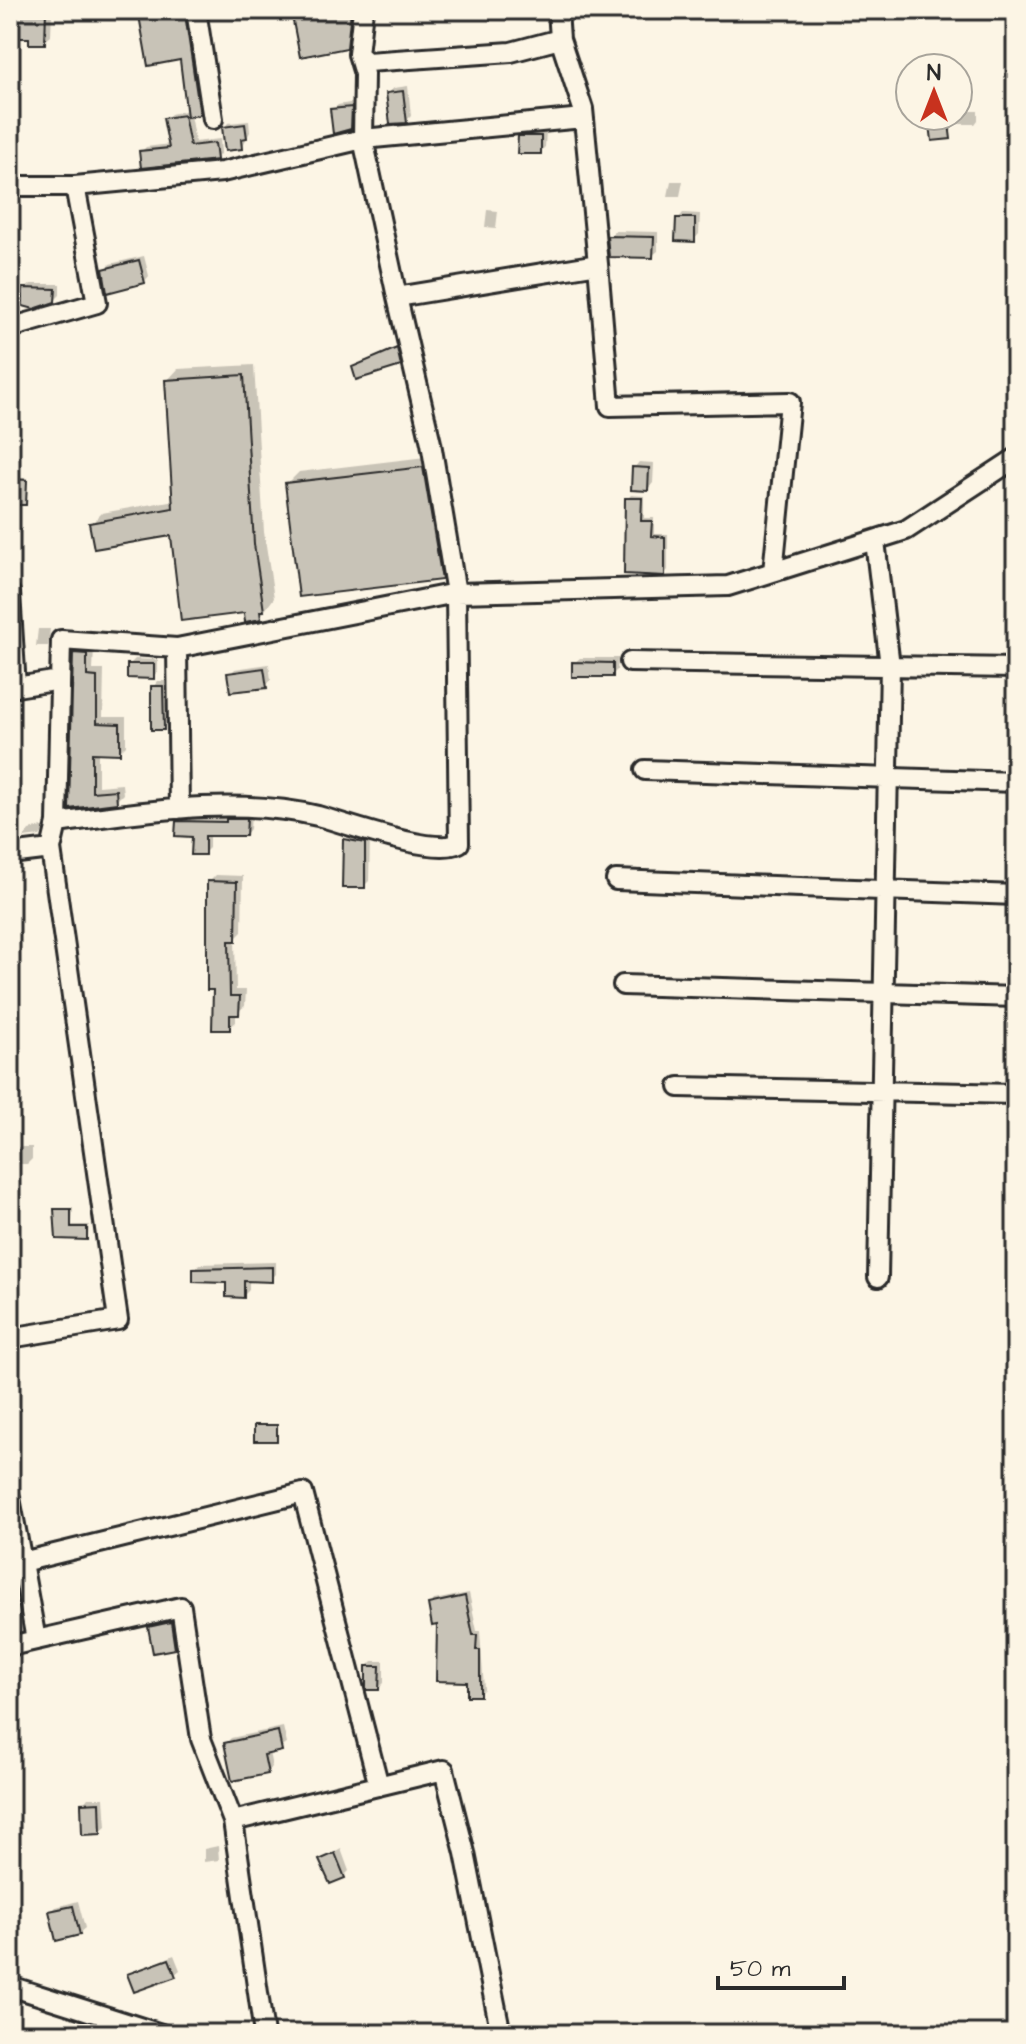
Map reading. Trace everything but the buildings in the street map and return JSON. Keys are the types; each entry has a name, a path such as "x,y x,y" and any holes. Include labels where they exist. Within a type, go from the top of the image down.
{"street":[{"path":"196,10 213,119"},
{"path":"57,823 179,809 276,807 424,843 450,848 459,843 456,593 431,443 363,139 364,74 358,54 363,10"},
{"path":"558,10 560,39 583,118 610,406 790,402 773,572"},
{"path":"358,54 367,62 421,61 511,52 560,39"},
{"path":"10,186 75,186 222,172 363,139 583,118"},
{"path":"10,328 97,303 75,186"},
{"path":"397,297 598,264"},
{"path":"10,1338 118,1320 51,849 57,823 61,640 177,648 456,593 728,586 906,530 1016,458"},
{"path":"875,541 890,666 878,1277"},
{"path":"10,593 13,688 60,680"},
{"path":"177,648 179,809"},
{"path":"630,662 1016,668"},
{"path":"645,770 1016,782"},
{"path":"10,854 51,849"},
{"path":"616,880 1016,895"},
{"path":"623,985 1016,997"},
{"path":"679,1087 1016,1094"},
{"path":"22,1562 303,1493 379,1786"},
{"path":"10,1498 36,1640"},
{"path":"10,1646 181,1607 201,1739 233,1821 264,2034"},
{"path":"233,1821 444,1770 465,1853 501,2034"},
{"path":"10,1986 161,2034"}]}
